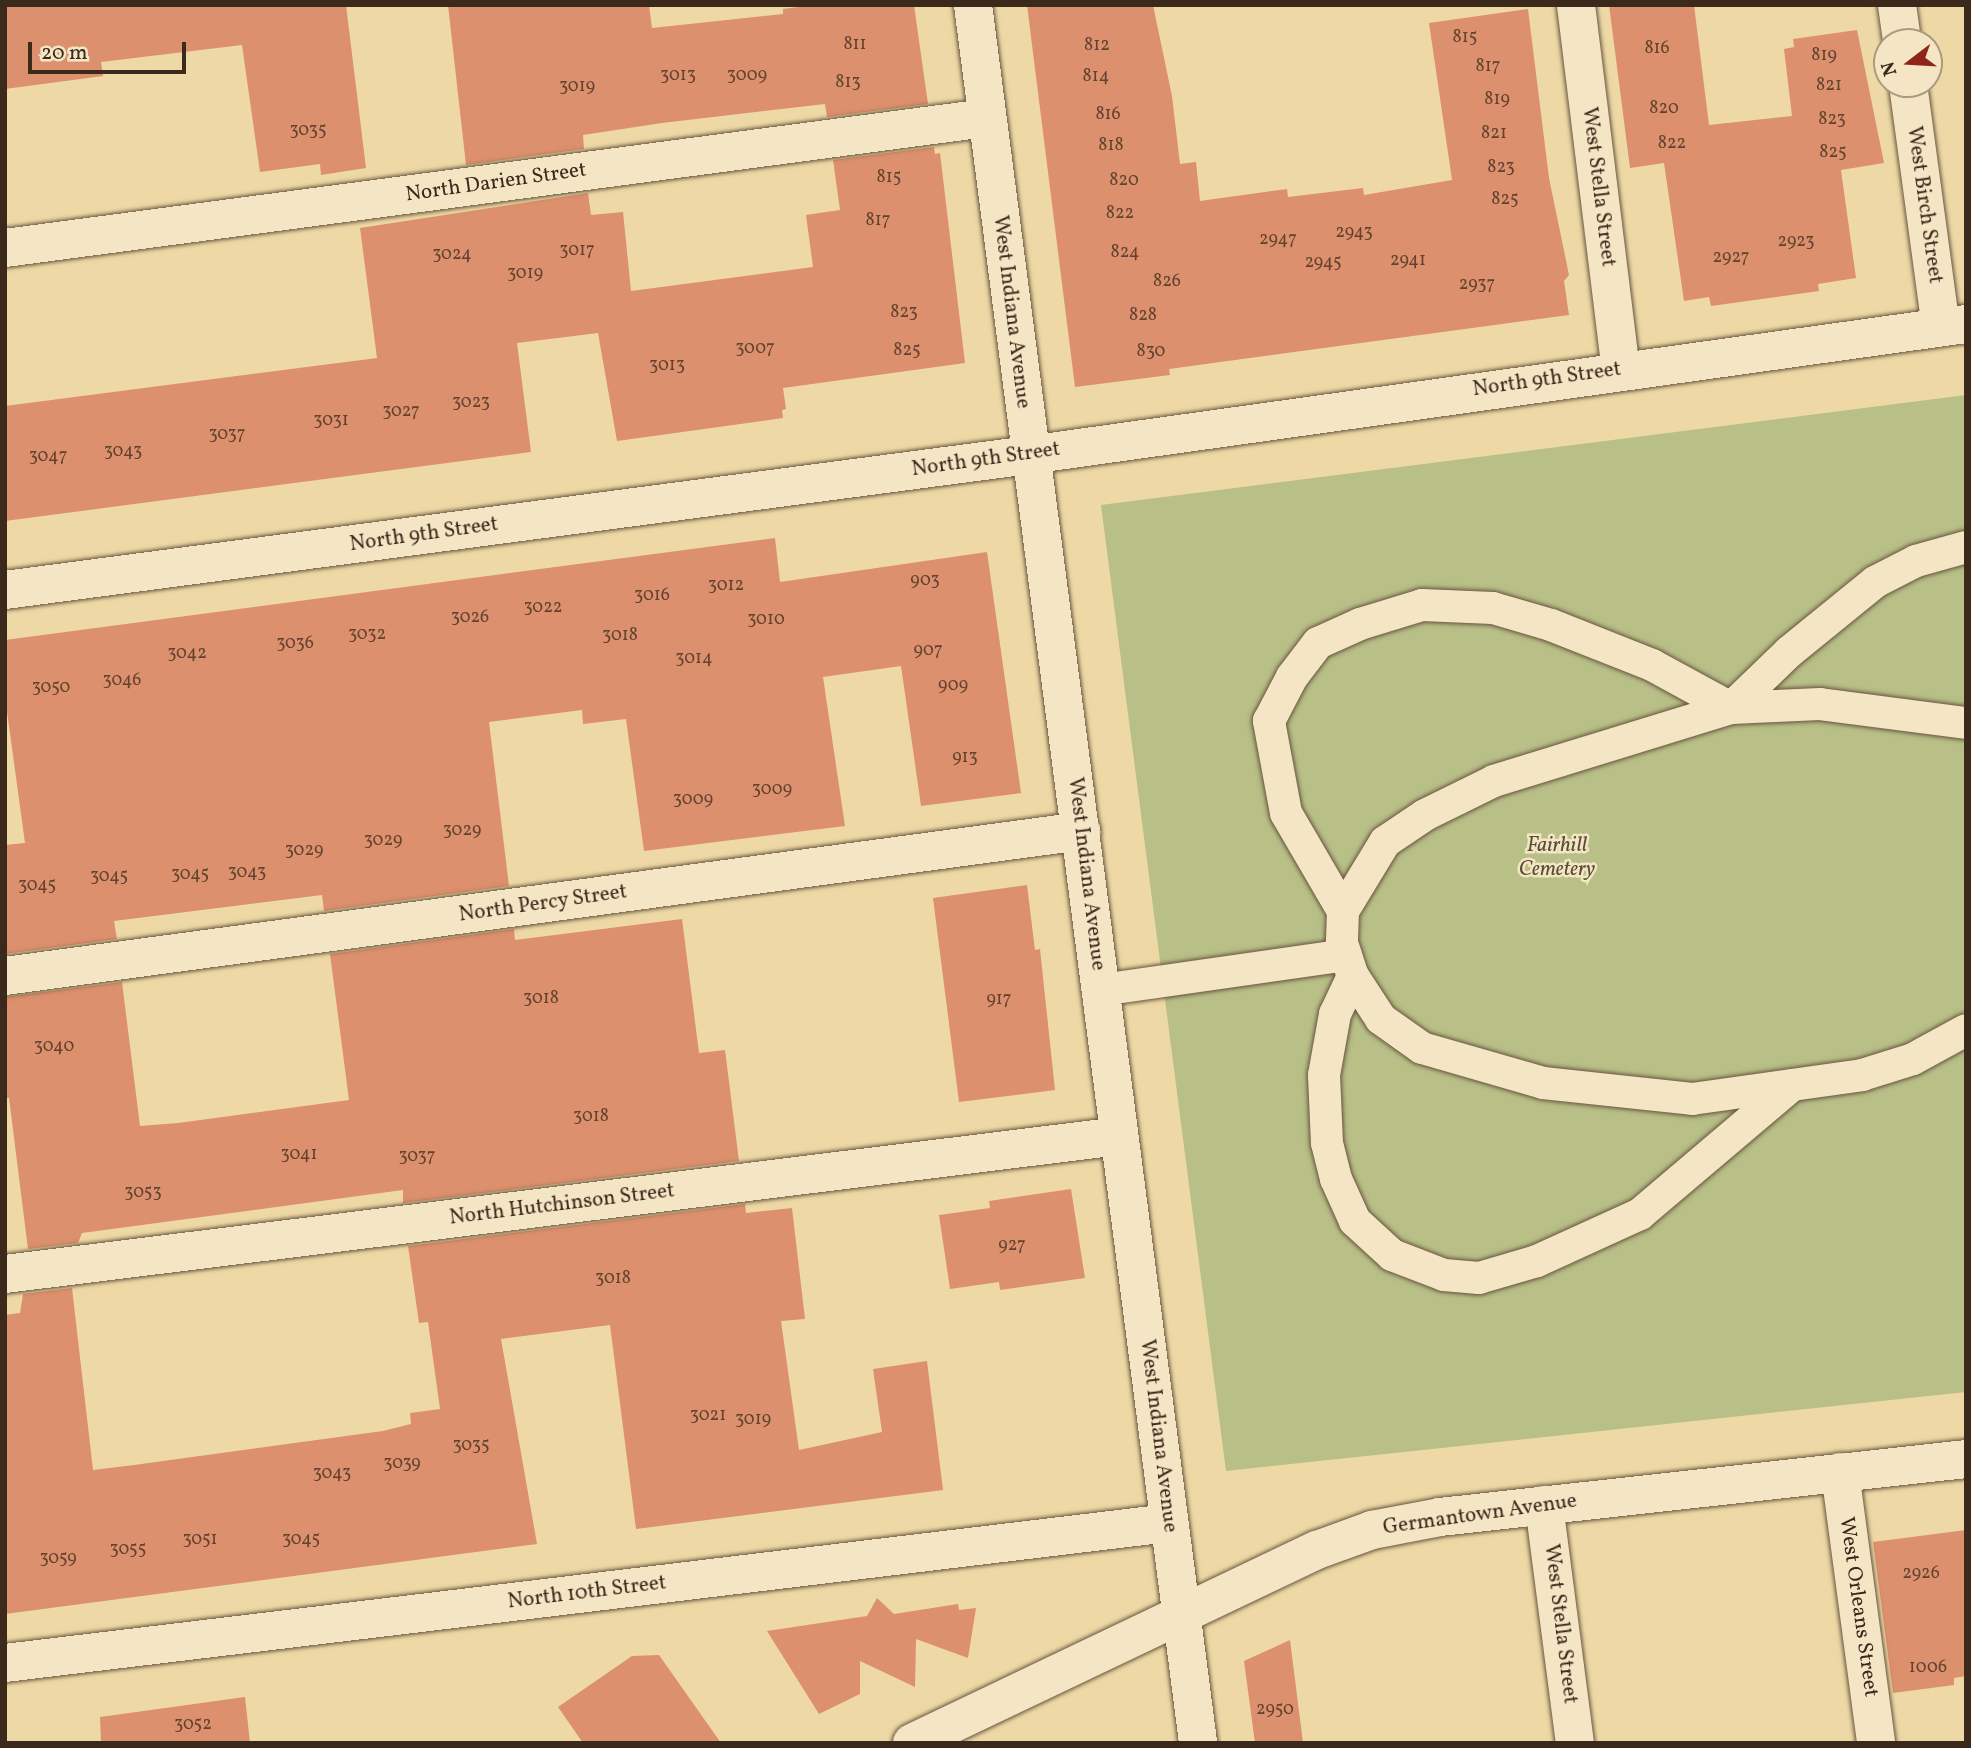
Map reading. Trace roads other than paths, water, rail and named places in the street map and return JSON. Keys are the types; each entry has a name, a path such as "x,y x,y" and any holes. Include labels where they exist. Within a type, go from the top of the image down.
{"street":[{"name":"West Indiana Avenue","path":"973,5 1198,1743"},
{"name":"West Stella Street","path":"1576,5 1621,369"},
{"path":"1897,5 1900,28"},
{"name":"West Birch Street","path":"1911,98 1953,325"},
{"name":"North Darien Street","path":"5,248 986,118"},
{"name":"North 9th Street","path":"5,590 1030,455 1621,369 1953,325"},
{"name":"North Percy Street","path":"5,976 1081,831"},
{"name":"North Hutchinson Street","path":"5,1273 1119,1136"},
{"name":"Germantown Avenue","path":"912,1743 1317,1550 1372,1531 1440,1517 1966,1459"},
{"name":"West Orleans Street","path":"1840,1472 1876,1743"},
{"name":"West Stella Street","path":"1544,1505 1575,1743"},
{"name":"North 10th Street","path":"5,1663 1169,1523"}],"lane":[{"path":"1731,708 1789,652 1875,582 1916,561 1966,547"},
{"path":"1731,708 1652,665 1551,625 1493,608 1422,605 1360,624 1318,643 1292,677 1269,721 1286,813 1343,911 1349,966 1335,1014 1324,1075 1327,1143 1336,1179 1355,1221 1392,1255 1444,1275 1479,1278 1518,1267 1591,1240 1640,1214 1792,1085"},
{"path":"1343,911 1385,842 1425,814 1494,781 1567,755 1731,708 1820,704 1966,723"},
{"path":"1101,990 1349,966"},
{"path":"1349,966 1381,1019 1422,1048 1544,1083 1692,1099 1862,1075 1913,1059 1966,1030"}],"park label":[{"name":"Fairhill Cemetery","path":"1557,858"}]}
